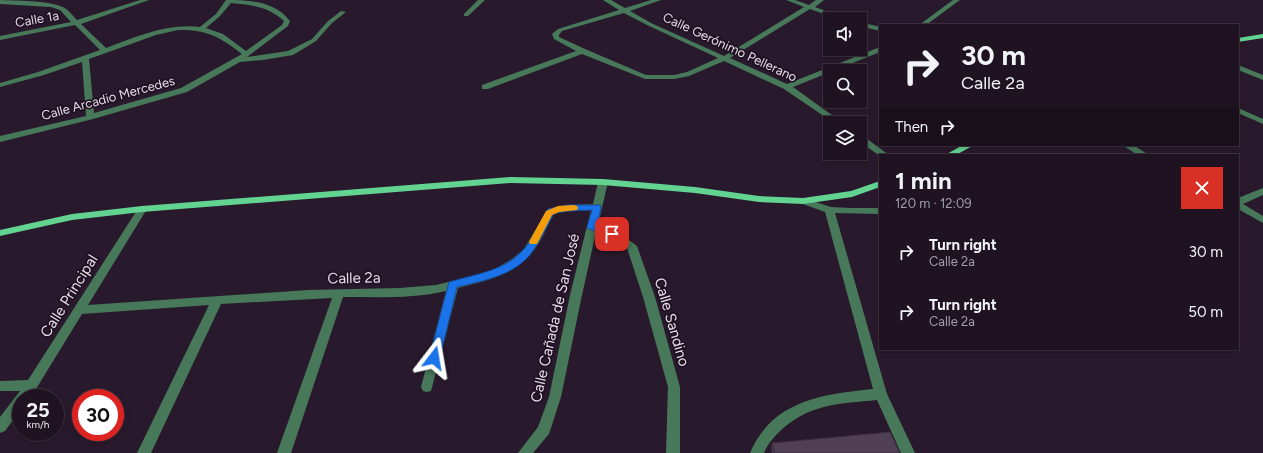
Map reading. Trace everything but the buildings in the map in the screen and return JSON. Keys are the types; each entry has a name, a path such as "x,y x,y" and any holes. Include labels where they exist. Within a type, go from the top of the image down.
{"main road":[{"path":"1239,40 1263,36"},
{"path":"951,154 968,146"},
{"path":"0,233 72,217 142,209 511,180 603,182 695,190 759,199 803,201 852,194 879,184"}],"street":[{"name":"Calle 1a","path":"0,38 76,23 145,0"},
{"path":"201,29 218,15 229,1 267,6 275,0"},
{"path":"466,15 482,0"},
{"name":"Calle Gerónimo Pellerano","path":"606,0 624,11 699,48 787,86 829,116"},
{"path":"658,0 560,30 555,34 556,38 582,51 645,77 674,77 689,74 725,58 821,0"},
{"path":"789,0 823,12"},
{"path":"923,24 957,0"},
{"path":"0,2 52,5 62,9 105,51"},
{"name":"Calle Arcadio Mercedes","path":"0,139 90,117 184,90 238,60 285,26 287,21 267,6"},
{"path":"238,60 263,58 290,53 314,40 330,22 343,12"},
{"path":"867,26 879,30"},
{"path":"0,85 35,76 105,51 167,31 182,28 201,29 219,34 232,42 246,54"},
{"path":"787,86 879,49"},
{"path":"485,87 582,51"},
{"path":"85,58 90,117"},
{"path":"1239,67 1263,78"},
{"path":"1239,110 1263,122"},
{"path":"867,143 883,154"},
{"path":"1128,146 1143,154"},
{"name":"Calle Cañada de San José","path":"525,453 544,430 555,397 576,295 603,182"},
{"path":"1239,202 1263,191"},
{"path":"803,201 815,207 829,210 861,212 879,211"},
{"path":"1239,206 1263,220"},
{"name":"Calle 2a","path":"79,310 339,293 400,292 436,289 493,275 516,262 528,251 551,211 568,208 597,208"},
{"name":"Calle Principal","path":"29,389 142,209"},
{"path":"829,210 881,394 908,453"},
{"name":"Calle Sandino","path":"592,227 612,234 632,246 649,297 674,387 672,453"},
{"path":"427,387 453,285"},
{"path":"284,453 339,293"},
{"path":"144,453 217,301"},
{"path":"0,386 32,385"},
{"path":"757,453 768,432 799,410 821,401 881,394"},
{"name":"Calle Principal","path":"0,426 12,411"}],"slow traffic":[{"path":"534,242 549,213 553,210 574,208"}],"route":[{"path":"434,358 453,285 493,275 516,262 528,251 551,211 568,208 597,208 592,227 612,234"}]}
